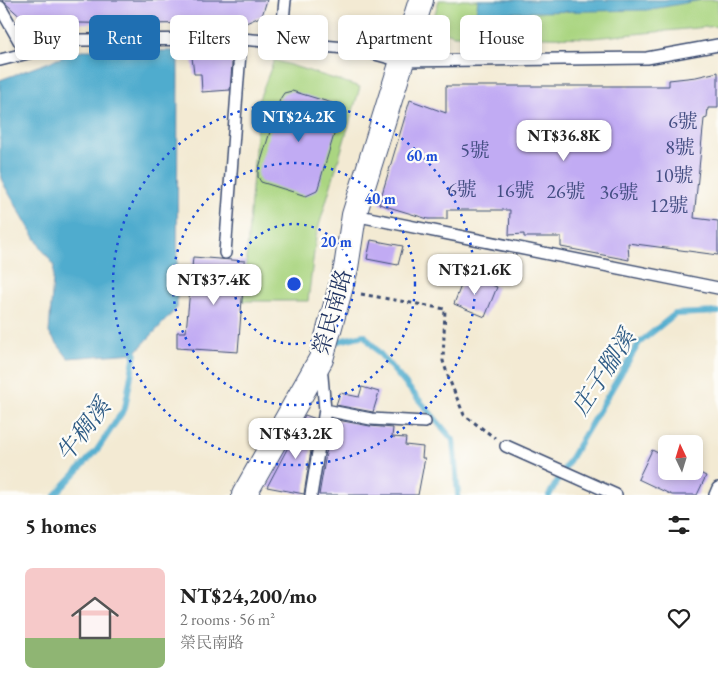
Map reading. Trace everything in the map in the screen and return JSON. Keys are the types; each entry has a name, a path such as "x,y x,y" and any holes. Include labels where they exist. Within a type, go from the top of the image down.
{"street":[{"name":"榮民南路","path":"416,15 421,0"},
{"name":"榮民南路","path":"244,495 321,359 346,268 354,215 401,60"}],"lane":[{"path":"284,15 285,0"},
{"path":"0,7 15,34"},
{"path":"79,40 170,39"},
{"path":"450,60 648,58 718,45"},
{"path":"0,60 15,56"},
{"path":"225,253 239,60"},
{"path":"354,215 718,288"},
{"path":"311,495 325,410 321,359"},
{"path":"325,410 371,419 425,422"},
{"path":"506,446 616,495"},
{"path":"715,495 718,488"}],"path":[{"path":"340,291 445,309 443,361 464,415 506,446"}],"green space":[{"path":"439,0 718,0 718,26 592,38 542,37 542,15 460,15 460,35 454,35 450,34 450,15 435,15"},
{"path":"274,60 360,87 316,236 308,301 243,301 259,99"}],"water":[{"path":"478,0 701,0 647,10 476,13"},
{"path":"89,50 89,60 160,60 160,51 170,51 170,60 178,60 177,308 135,353 68,358 49,333 54,265 41,248 4,185 0,171 0,80 55,60 79,60 79,51"}],"building":[{"path":"2,0 267,0 262,15 258,15 258,18 248,22 248,15 170,15 170,24 160,24 160,15 89,15 89,23 79,23 79,15 18,15"},
{"path":"192,60 231,60 230,90 202,92 201,74 194,74"},
{"path":"718,72 718,108 708,108 707,118 704,119 694,218 718,221 718,255 628,243 629,260 561,247 561,237 524,237 524,234 509,235 510,210 447,210 447,219 428,219 379,204 410,100 446,113 446,86 669,86 669,80"},
{"path":"292,91 332,103 339,110 340,115 317,191 306,196 261,182 258,177 258,171 280,99 284,93"},
{"path":"371,240 403,246 398,265 367,259"},
{"path":"193,257 245,261 238,352 177,348 177,332 186,332"},
{"path":"465,275 497,287 485,317 454,304"},
{"path":"362,387 379,392 373,412 336,405 340,393 359,397"},
{"path":"305,415 316,419 304,494 267,487"},
{"path":"332,419 393,428 392,437 406,438 405,445 423,447 422,458 425,458 418,495 319,495"},
{"path":"652,450 658,453 658,480 703,480 703,474 706,476 697,495 672,495 638,479"}],"waterway":[{"name":"庄子腳溪","path":"549,495 639,343 675,314 718,312"},
{"name":"庄子腳溪","path":"339,341 364,335 453,440 458,495"},
{"name":"牛稠溪","path":"55,495 97,450 125,408 135,353"}]}
